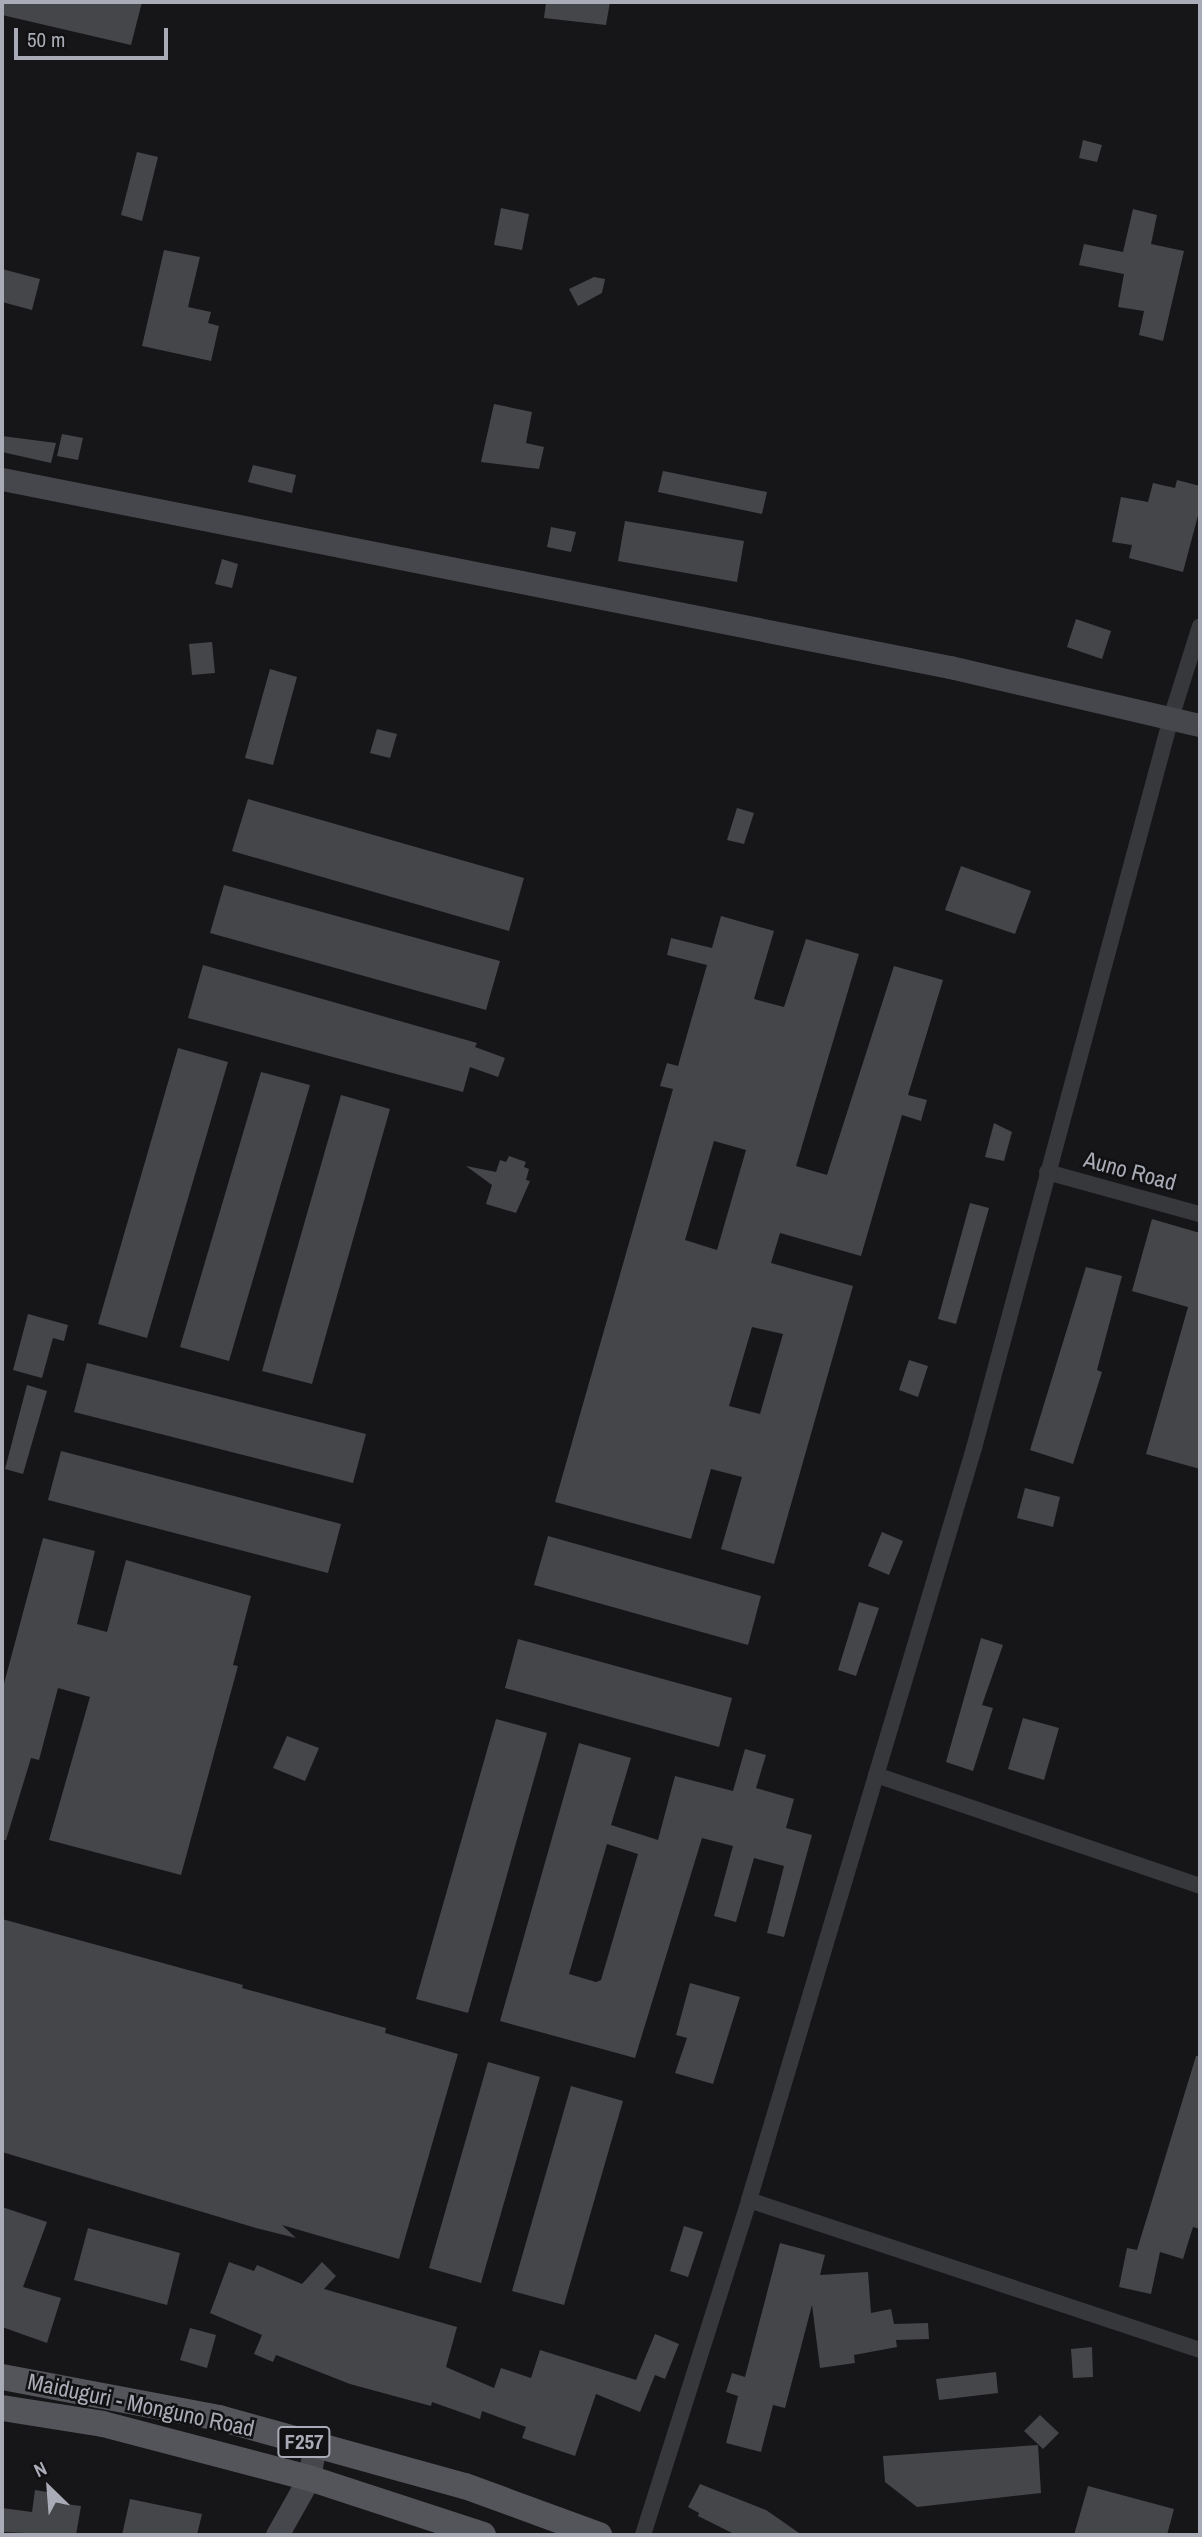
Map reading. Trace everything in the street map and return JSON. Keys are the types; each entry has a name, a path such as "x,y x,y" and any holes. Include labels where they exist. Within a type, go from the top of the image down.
{"main road":[{"name":"Maiduguri - Monguno Road","path":"2,2377 219,2417 465,2486 599,2535"},
{"name":"Maiduguri - Monguno Road","path":"2,2408 103,2424 309,2478 483,2535"}],"street":[{"path":"2,479 950,667 1200,725"},
{"path":"643,2535 749,2200 974,1448 1171,718 1200,626"},
{"name":"Auno Road","path":"1047,1172 1200,1214"},
{"path":"876,1775 1200,1886"},
{"path":"749,2200 1200,2350"},
{"path":"277,2535 309,2478 315,2445"}],"building":[{"path":"2,2 142,2 131,45 2,15"},
{"path":"546,2 610,2 606,25 544,18"},
{"path":"1083,140 1102,145 1097,162 1079,158"},
{"path":"137,152 158,157 142,221 121,215"},
{"path":"501,208 529,214 522,250 494,245"},
{"path":"1133,209 1157,215 1151,244 1184,251 1163,341 1139,335 1144,311 1118,307 1124,274 1079,265 1084,244 1123,252"},
{"path":"164,250 200,257 188,307 211,312 208,323 219,326 211,361 142,346"},
{"path":"2,269 40,279 32,310 2,302"},
{"path":"594,277 605,279 602,293 578,306 569,289"},
{"path":"494,404 532,412 526,443 544,447 539,469 481,462"},
{"path":"62,434 83,438 78,460 57,456"},
{"path":"2,436 56,443 51,463 2,452"},
{"path":"253,465 296,475 292,493 248,482"},
{"path":"663,471 767,492 762,514 658,492"},
{"path":"1177,480 1200,486 1200,508 1183,572 1129,558 1132,545 1112,542 1121,497 1148,502 1153,483 1175,488"},
{"path":"625,521 744,541 737,582 618,561"},
{"path":"551,527 576,532 571,552 547,547"},
{"path":"222,559 238,564 232,588 215,584"},
{"path":"1076,619 1111,631 1102,659 1067,647"},
{"path":"212,642 215,673 192,675 189,644"},
{"path":"270,669 297,677 273,765 245,758"},
{"path":"377,729 397,734 390,758 370,753"},
{"path":"248,799 524,878 509,931 232,851"},
{"path":"737,808 754,813 744,844 727,840"},
{"path":"961,866 1031,891 1015,934 945,910"},
{"path":"224,885 500,961 486,1010 210,933"},
{"path":"721,916 774,931 754,999 784,1007 806,939 859,954 796,1166 827,1175 894,966 943,980 908,1095 927,1100 921,1121 902,1115 861,1256 780,1233 771,1263 853,1286 774,1564 721,1549 742,1477 711,1469 691,1539 555,1502 673,1089 660,1086 667,1063 678,1066 707,965 667,955 671,938 712,948","holes":["714,1141 746,1150 717,1250 685,1240","752,1327 783,1334 760,1414 729,1406"]},
{"path":"203,965 477,1043 475,1047 505,1058 498,1077 470,1067 463,1092 188,1018"},
{"path":"178,1048 228,1062 147,1338 98,1324"},
{"path":"261,1072 310,1085 229,1361 180,1347"},
{"path":"341,1095 390,1109 312,1384 262,1371"},
{"path":"994,1123 1012,1132 1004,1161 985,1157"},
{"path":"509,1156 526,1162 524,1167 529,1169 526,1180 530,1181 516,1213 486,1204 492,1185 466,1166 496,1172 500,1160 506,1162"},
{"path":"970,1203 989,1208 956,1324 938,1319"},
{"path":"1152,1219 1200,1233 1200,1469 1146,1454 1188,1307 1132,1291"},
{"path":"1086,1267 1122,1276 1097,1370 1102,1372 1073,1464 1030,1450"},
{"path":"28,1314 68,1325 64,1341 53,1338 42,1378 13,1370"},
{"path":"909,1360 928,1366 918,1397 899,1390"},
{"path":"87,1363 366,1434 353,1483 74,1412"},
{"path":"27,1385 47,1391 23,1474 5,1469"},
{"path":"61,1451 341,1524 328,1573 48,1500"},
{"path":"1025,1488 1060,1497 1053,1527 1017,1518"},
{"path":"882,1532 903,1541 889,1575 868,1566"},
{"path":"548,1536 761,1596 748,1645 534,1585"},
{"path":"43,1538 95,1551 77,1624 107,1632 126,1560 251,1596 233,1665 238,1666 181,1875 49,1840 90,1697 58,1688 39,1760 31,1758 6,1840 2,1840 2,1691"},
{"path":"859,1602 879,1608 856,1676 838,1670"},
{"path":"981,1638 1003,1645 982,1705 993,1708 973,1771 946,1762"},
{"path":"518,1639 732,1698 719,1747 505,1688"},
{"path":"1023,1718 1059,1728 1044,1780 1008,1769"},
{"path":"496,1719 547,1733 468,2013 416,1999"},
{"path":"287,1736 319,1748 305,1781 273,1768"},
{"path":"579,1743 631,1758 611,1825 658,1840 675,1776 733,1791 745,1749 766,1755 756,1788 794,1799 786,1828 812,1835 784,1937 767,1933 784,1866 754,1858 736,1922 714,1916 733,1846 702,1838 635,2058 500,2021","holes":["607,1844 638,1854 601,1980 596,1982 569,1974"]},
{"path":"2,1919 243,1985 242,1988 386,2028 385,2033 458,2054 399,2259 282,2225 296,2238 256,2228 2,2152"},
{"path":"690,1983 740,1997 713,2084 675,2073 687,2038 676,2035"},
{"path":"1196,2056 1200,2056 1200,2229 1193,2227 1183,2259 1160,2252 1151,2294 1119,2287 1127,2248 1137,2250"},
{"path":"488,2062 540,2077 481,2283 429,2268"},
{"path":"571,2086 623,2101 564,2305 512,2291"},
{"path":"2,2207 47,2222 23,2287 61,2298 47,2343 2,2327"},
{"path":"684,2226 703,2232 688,2277 670,2271"},
{"path":"88,2228 180,2253 167,2305 74,2280"},
{"path":"780,2243 825,2255 820,2275 868,2272 871,2313 891,2309 894,2324 928,2323 929,2339 896,2340 897,2347 854,2355 855,2363 820,2368 812,2305 785,2408 773,2405 761,2452 726,2443 738,2396 726,2392 732,2373 745,2377"},
{"path":"229,2262 254,2271 257,2265 302,2284 322,2262 336,2276 324,2289 457,2327 446,2367 494,2388 501,2368 531,2378 540,2350 636,2380 655,2334 679,2344 665,2379 655,2375 640,2412 596,2394 575,2456 522,2438 526,2427 482,2411 480,2419 432,2402 431,2406 350,2384 276,2355 273,2362 254,2354 262,2335 210,2313"},
{"path":"190,2328 216,2335 207,2368 180,2360"},
{"path":"1092,2347 1093,2377 1073,2378 1071,2349"},
{"path":"996,2372 998,2393 939,2400 936,2379"},
{"path":"1040,2415 1059,2433 1043,2449 1024,2431"},
{"path":"1038,2445 1041,2493 917,2507 885,2482 883,2456"},
{"path":"700,2484 766,2510 802,2535 736,2535 698,2516 699,2513 688,2507"},
{"path":"1088,2486 1174,2509 1167,2535 1074,2535"},
{"path":"35,2490 59,2494 57,2503 81,2506 76,2535 2,2532 2,2508 32,2512"},
{"path":"130,2499 202,2514 197,2535 122,2535"}]}
